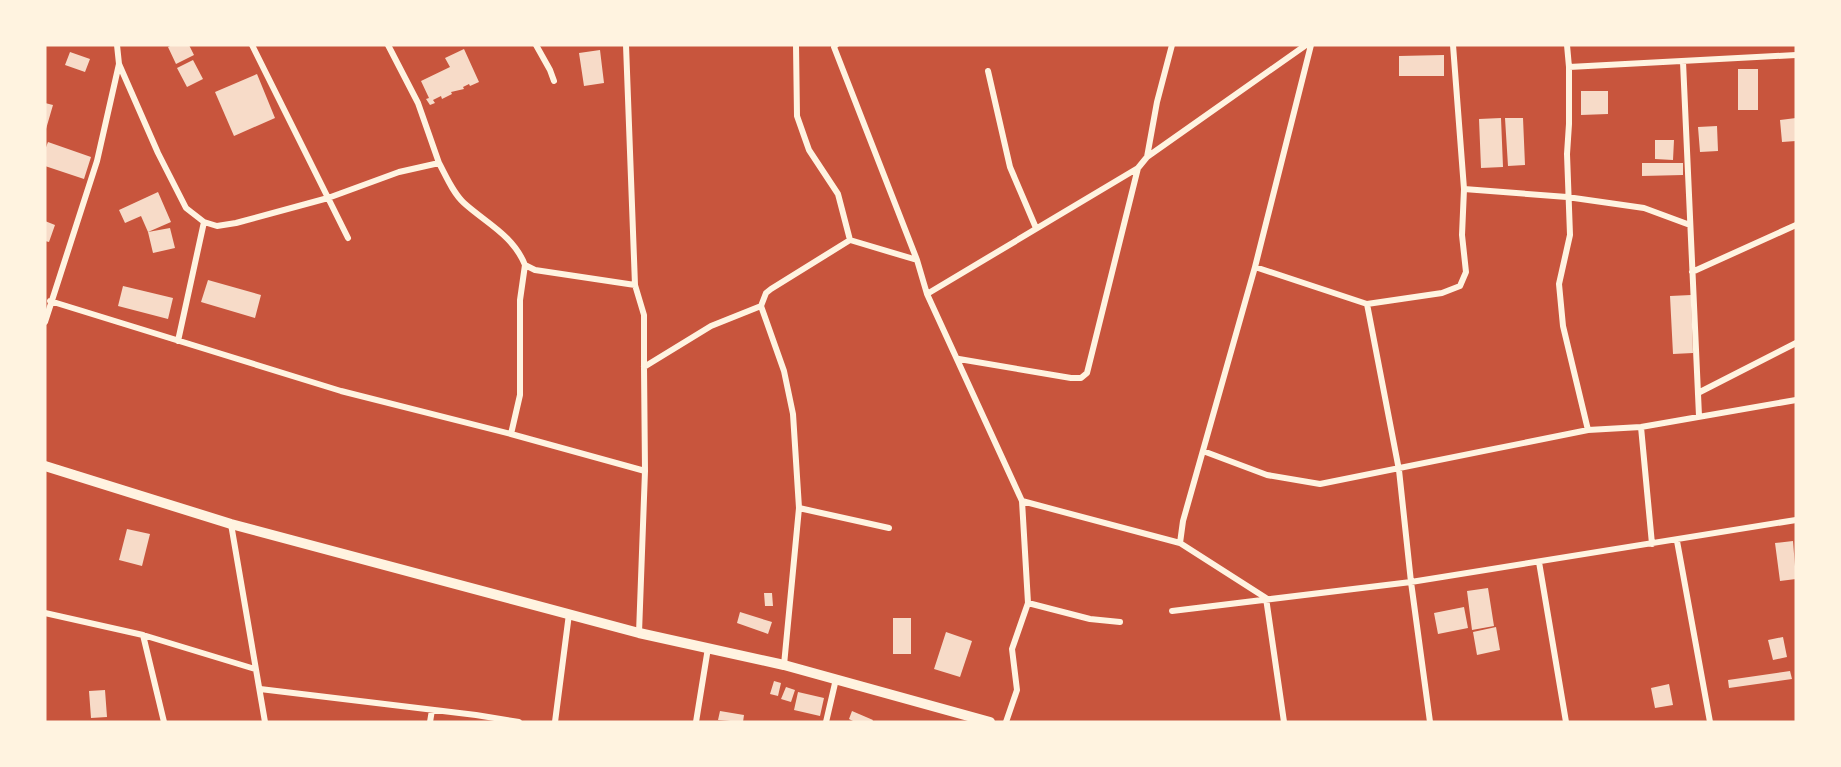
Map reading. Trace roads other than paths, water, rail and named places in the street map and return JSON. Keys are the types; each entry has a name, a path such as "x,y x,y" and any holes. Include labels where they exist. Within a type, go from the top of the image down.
{"main road":[{"path":"45,466 231,524 639,633 784,665 964,718 990,722"}],"street":[{"path":"117,45 119,64 158,153 186,208 204,222 217,226 236,223 328,198 399,172 439,164"},
{"path":"252,45 348,238"},
{"path":"388,45 418,103 439,164 462,202 496,227 520,254 525,265 520,300 520,395 511,434"},
{"path":"536,45 554,81"},
{"path":"626,45 635,285 644,315 645,471 639,633"},
{"path":"796,45 797,116 809,150 838,194 850,240"},
{"path":"1147,157 1172,45"},
{"path":"927,294 1138,168 1147,157 1306,45"},
{"path":"1180,543 1183,521 1255,267 1311,45"},
{"path":"1255,267 1367,304 1442,293 1460,286 1466,272 1462,235 1464,189 1453,45"},
{"path":"1567,45 1569,67 1567,197 1570,235 1559,284 1563,326 1588,430"},
{"path":"834,46 917,260 927,294 959,359 1022,501 1028,603 1012,649 1017,690 1006,722"},
{"path":"1569,67 1796,54"},
{"path":"1683,62 1699,416"},
{"path":"45,322 96,161 119,64"},
{"path":"988,71 1010,167 1036,228"},
{"path":"959,359 1071,378 1081,378 1086,373 1138,168"},
{"path":"1464,189 1567,197 1644,208 1690,225"},
{"path":"178,341 204,222"},
{"path":"1692,272 1796,225"},
{"path":"784,665 799,508 793,414 784,371 761,306 766,293 771,289 850,240 917,260"},
{"path":"525,265 535,270 635,285"},
{"path":"50,302 340,391 645,471"},
{"path":"1367,304 1399,470 1430,722"},
{"path":"644,368 711,326 761,306"},
{"path":"1698,393 1796,343"},
{"path":"1203,451 1267,475 1320,484 1399,470 1588,430 1641,427 1796,400"},
{"path":"1641,427 1652,544"},
{"path":"1022,501 1180,543 1266,598 1284,722"},
{"path":"799,508 889,528"},
{"path":"1172,611 1411,582 1677,541 1796,520"},
{"path":"231,524 265,722"},
{"path":"1677,541 1710,722"},
{"path":"1539,562 1566,722"},
{"path":"1028,603 1090,619 1120,622"},
{"path":"45,613 143,635 255,669"},
{"path":"555,722 569,614"},
{"path":"143,635 164,722"},
{"path":"696,722 708,648"},
{"path":"826,722 836,679"},
{"path":"260,689 519,722"},
{"path":"430,722 432,710"}]}
